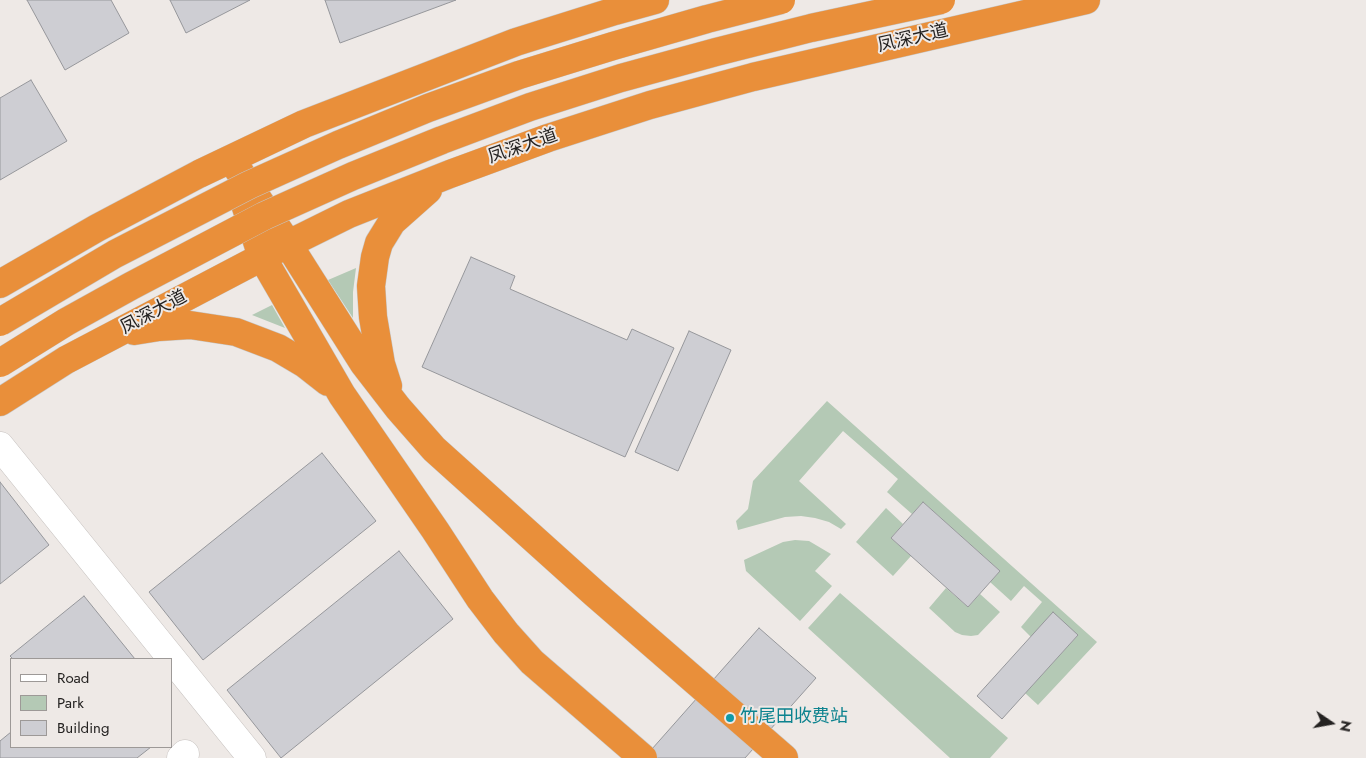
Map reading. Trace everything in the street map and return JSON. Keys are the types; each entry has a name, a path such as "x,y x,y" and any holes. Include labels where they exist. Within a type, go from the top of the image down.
{"highway":[{"path":"0,284 97,228 199,174 304,124 516,42 655,0"},
{"path":"0,322 115,254 249,185 338,145 428,108 519,75 707,19 781,0"},
{"name":"凤深大道","path":"0,363 66,322 264,216 353,176 442,140 530,107 621,78 801,31 941,0"},
{"name":"凤深大道","path":"0,402 66,360 262,257 349,214 450,174 548,138 650,105 753,77 884,45 1086,0"},
{"path":"231,160 288,244 364,364 398,408 434,449 594,593 784,758"},
{"path":"231,160 262,257 342,395 480,599 506,633 532,662 643,758"},
{"path":"398,408 386,378 374,333 371,286 374,257 379,243 392,222 421,195 450,174"},
{"path":"112,335 143,329 190,325 236,332 265,342 292,355 318,373 342,395"}],"lane":[{"path":"0,446 171,658"},
{"path":"172,659 252,758"}],"green space":[{"path":"356,268 353,292 353,318 328,280"},
{"path":"272,305 285,328 252,315"},
{"path":"827,401 1097,642 1038,705 1025,693 1078,635 1031,637 1021,627 1042,602 1024,586 1011,601 990,582 1000,571 923,502 912,514 887,492 898,479 843,431 799,481 846,524 841,529 829,522 801,516 785,517 738,530 736,521 748,509 753,481"},
{"path":"886,508 903,524 891,538 911,556 893,576 856,542"},
{"path":"795,540 809,541 831,554 815,571 832,586 800,621 746,571 744,560 783,542"},
{"path":"946,588 968,607 980,594 1000,612 978,635 962,635 955,632 929,608"},
{"path":"840,593 1008,738 990,758 950,758 808,628"}],"building":[{"path":"27,0 111,0 129,33 65,70"},
{"path":"170,0 250,0 186,33"},
{"path":"325,0 456,0 340,43"},
{"path":"31,80 67,141 0,180 0,98"},
{"path":"471,257 515,276 510,289 627,340 632,329 674,348 625,457 422,367"},
{"path":"689,331 731,350 678,471 635,452"},
{"path":"322,453 376,521 203,660 149,592"},
{"path":"0,482 49,545 0,584"},
{"path":"923,502 1000,571 968,607 891,538"},
{"path":"399,551 453,619 281,758 227,690"},
{"path":"84,596 134,658 12,658 10,656"},
{"path":"1053,612 1078,635 1002,719 977,696"},
{"name":"竹尾田收费站","path":"759,628 816,678 745,758 644,758"},
{"path":"10,733 10,748 150,748 137,758 0,758 0,741"}],"place":[{"name":"竹尾田收费站","path":"730,718"}]}
